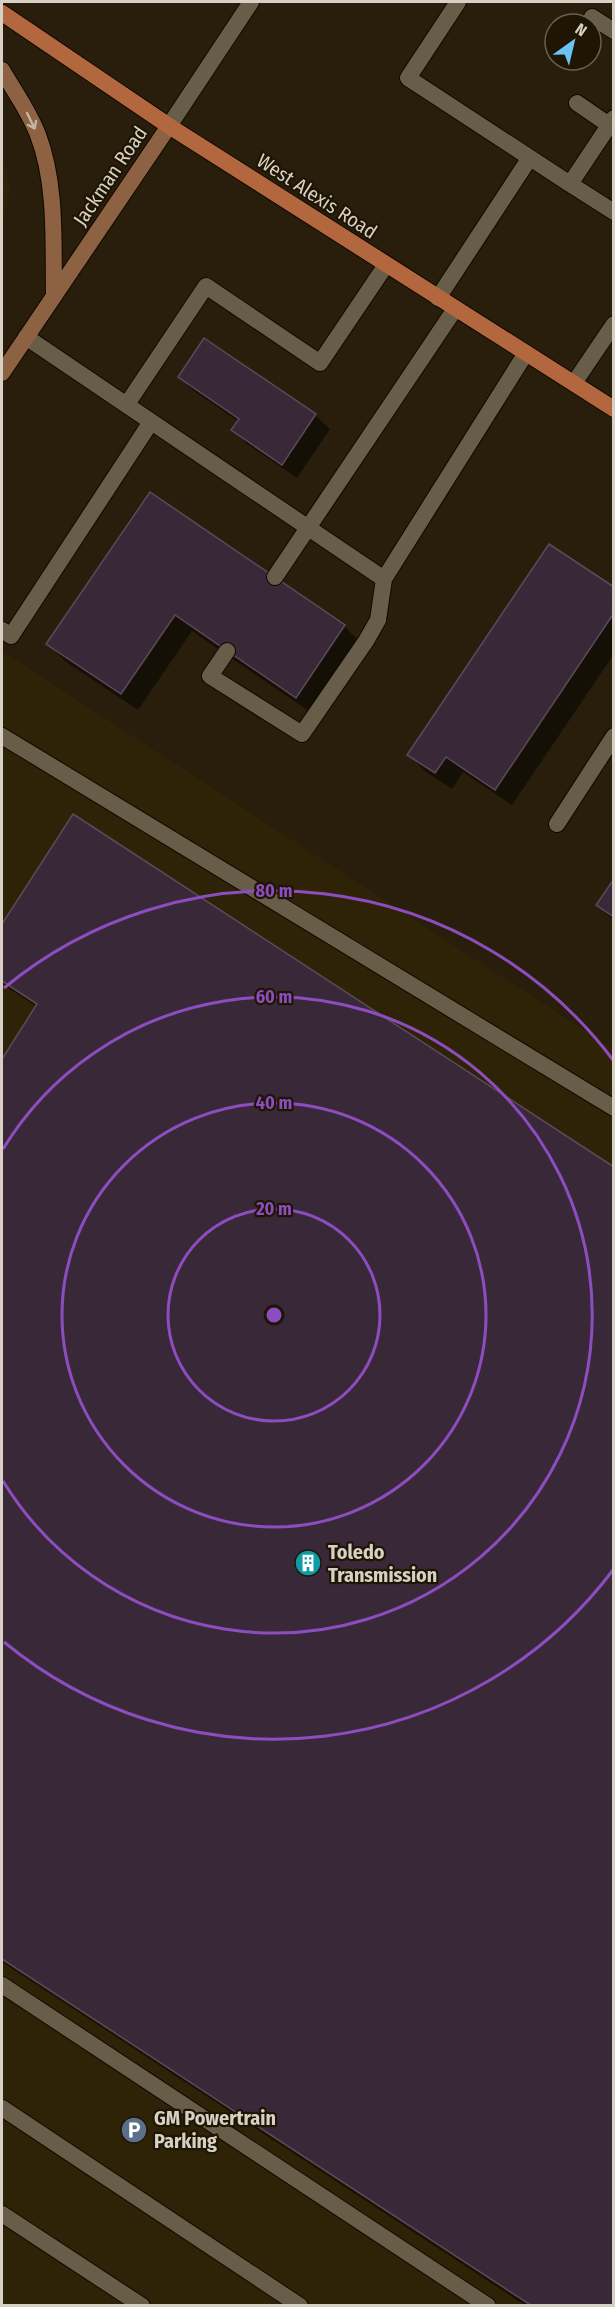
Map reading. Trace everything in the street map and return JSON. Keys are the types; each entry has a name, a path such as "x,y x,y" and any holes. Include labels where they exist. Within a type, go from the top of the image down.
{"main road":[{"name":"West Alexis Road","path":"2,13 169,126 614,409"},
{"path":"2,70 25,107 46,160 51,198 54,295"},
{"name":"Jackman Road","path":"2,373 7,355 26,336 169,126"}],"street":[{"name":"Jackman Road","path":"169,126 251,2"},
{"path":"458,2 454,21 408,78 529,159 614,212"},
{"path":"570,184 611,121 577,103"},
{"path":"438,298 529,159"},
{"path":"127,404 206,286 320,363 386,265"},
{"path":"275,577 455,309"},
{"path":"574,383 614,324"},
{"path":"26,336 384,579"},
{"path":"227,651 210,676 302,734 378,620 384,579 526,353"},
{"path":"2,630 11,636 151,422"},
{"path":"2,736 614,1108"},
{"path":"557,824 614,736"},
{"path":"2,1985 488,2306"},
{"path":"2,2108 300,2306"},
{"path":"2,2214 142,2306"}],"shaded area":[{"path":"2,148 10,190 2,225"},
{"name":"Toledo Transmission","path":"2,651 613,1049 613,2305 2,2305"}],"building":[{"path":"204,338 316,414 282,465 231,430 239,419 178,377"},
{"path":"150,492 345,625 296,698 175,615 121,694 46,644"},
{"path":"549,544 614,587 614,613 495,790 446,757 435,773 407,755"},
{"name":"Toledo Transmission","path":"73,814 614,1167 614,2306 532,2306 2,1959 2,1059 37,1004 2,981 2,924"},
{"path":"614,879 614,917 596,905"}],"place":[{"name":"Toledo Transmission","path":"308,1563"},
{"name":"GM Powertrain Parking","path":"134,2130"}]}
